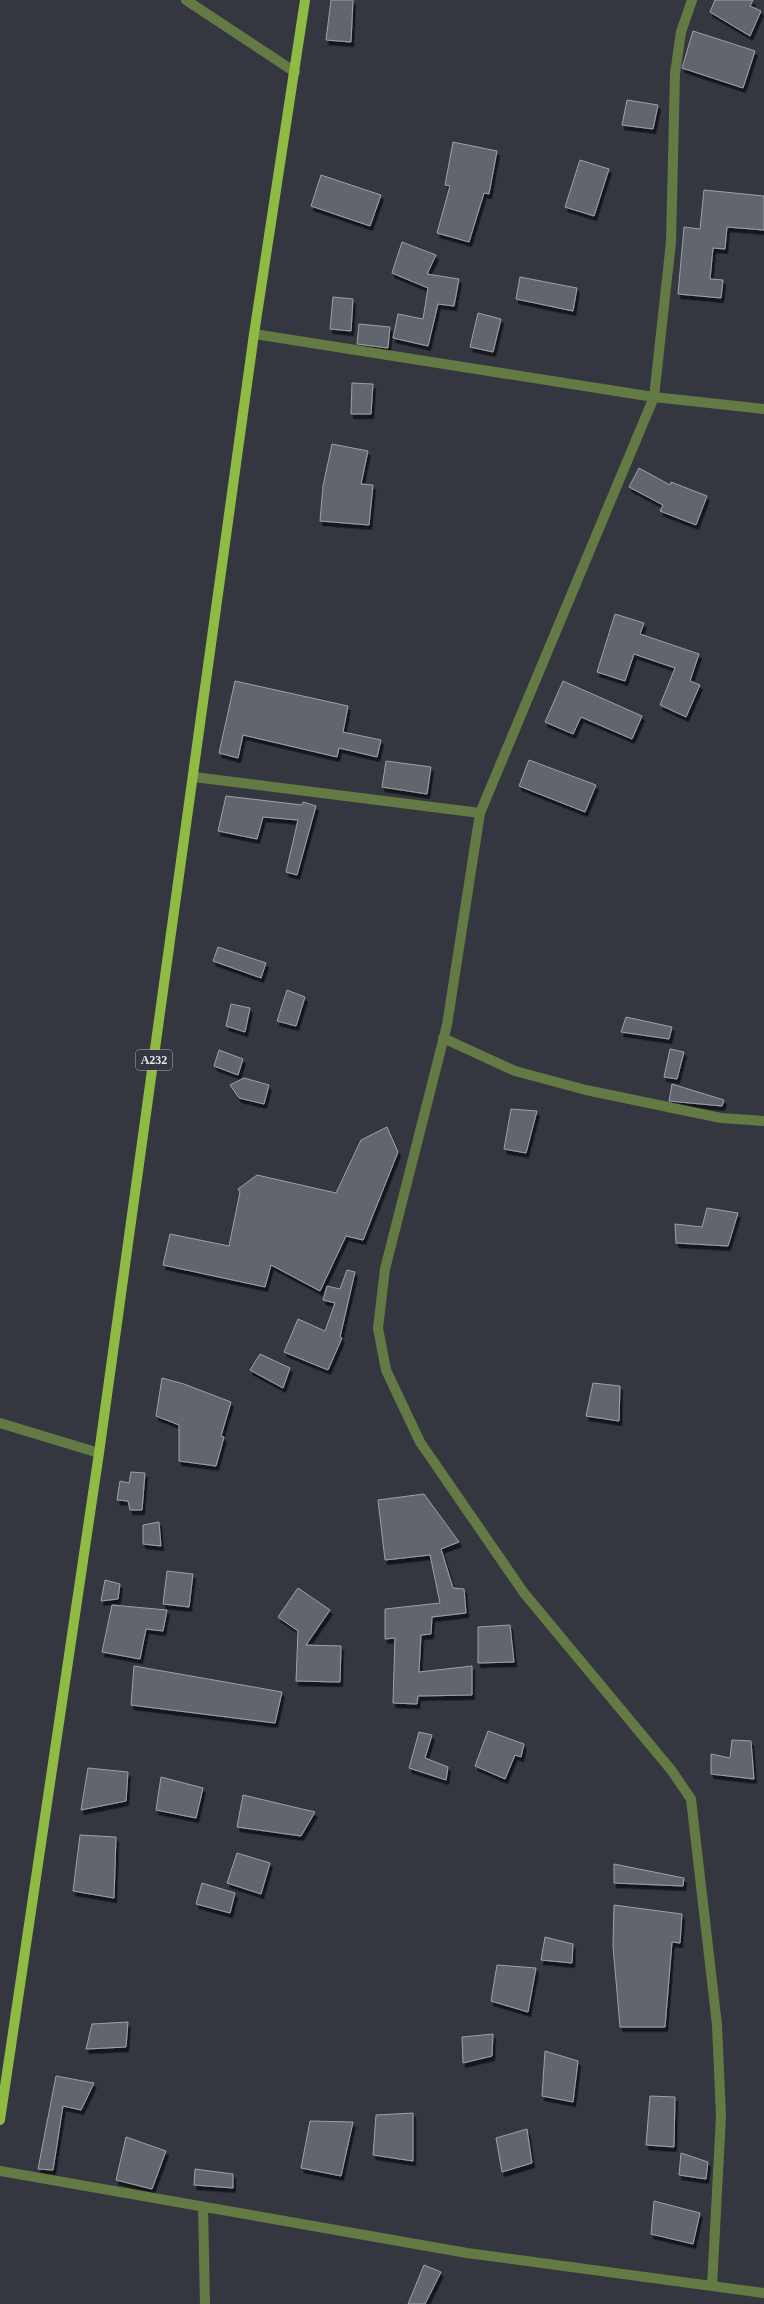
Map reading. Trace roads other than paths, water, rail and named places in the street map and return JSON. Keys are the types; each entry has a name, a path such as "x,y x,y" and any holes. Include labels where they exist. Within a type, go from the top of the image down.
{"main road":[{"name":"A232","path":"0,2120 98,1453 194,777 254,334 305,0"}],"street":[{"path":"186,0 295,72"},
{"path":"692,0 681,32 675,73 671,242 654,397 480,812 443,1038 385,1269 378,1328 386,1370 420,1442 524,1593 672,1771 691,1799 717,2025 721,2109 712,2286"},
{"path":"254,334 654,397 764,409"},
{"path":"194,777 480,812"},
{"path":"443,1038 515,1071 586,1090 721,1118 764,1121"},
{"path":"0,1422 98,1453"},
{"path":"0,2171 467,2253 764,2293"},
{"path":"203,2207 206,2304"}]}
